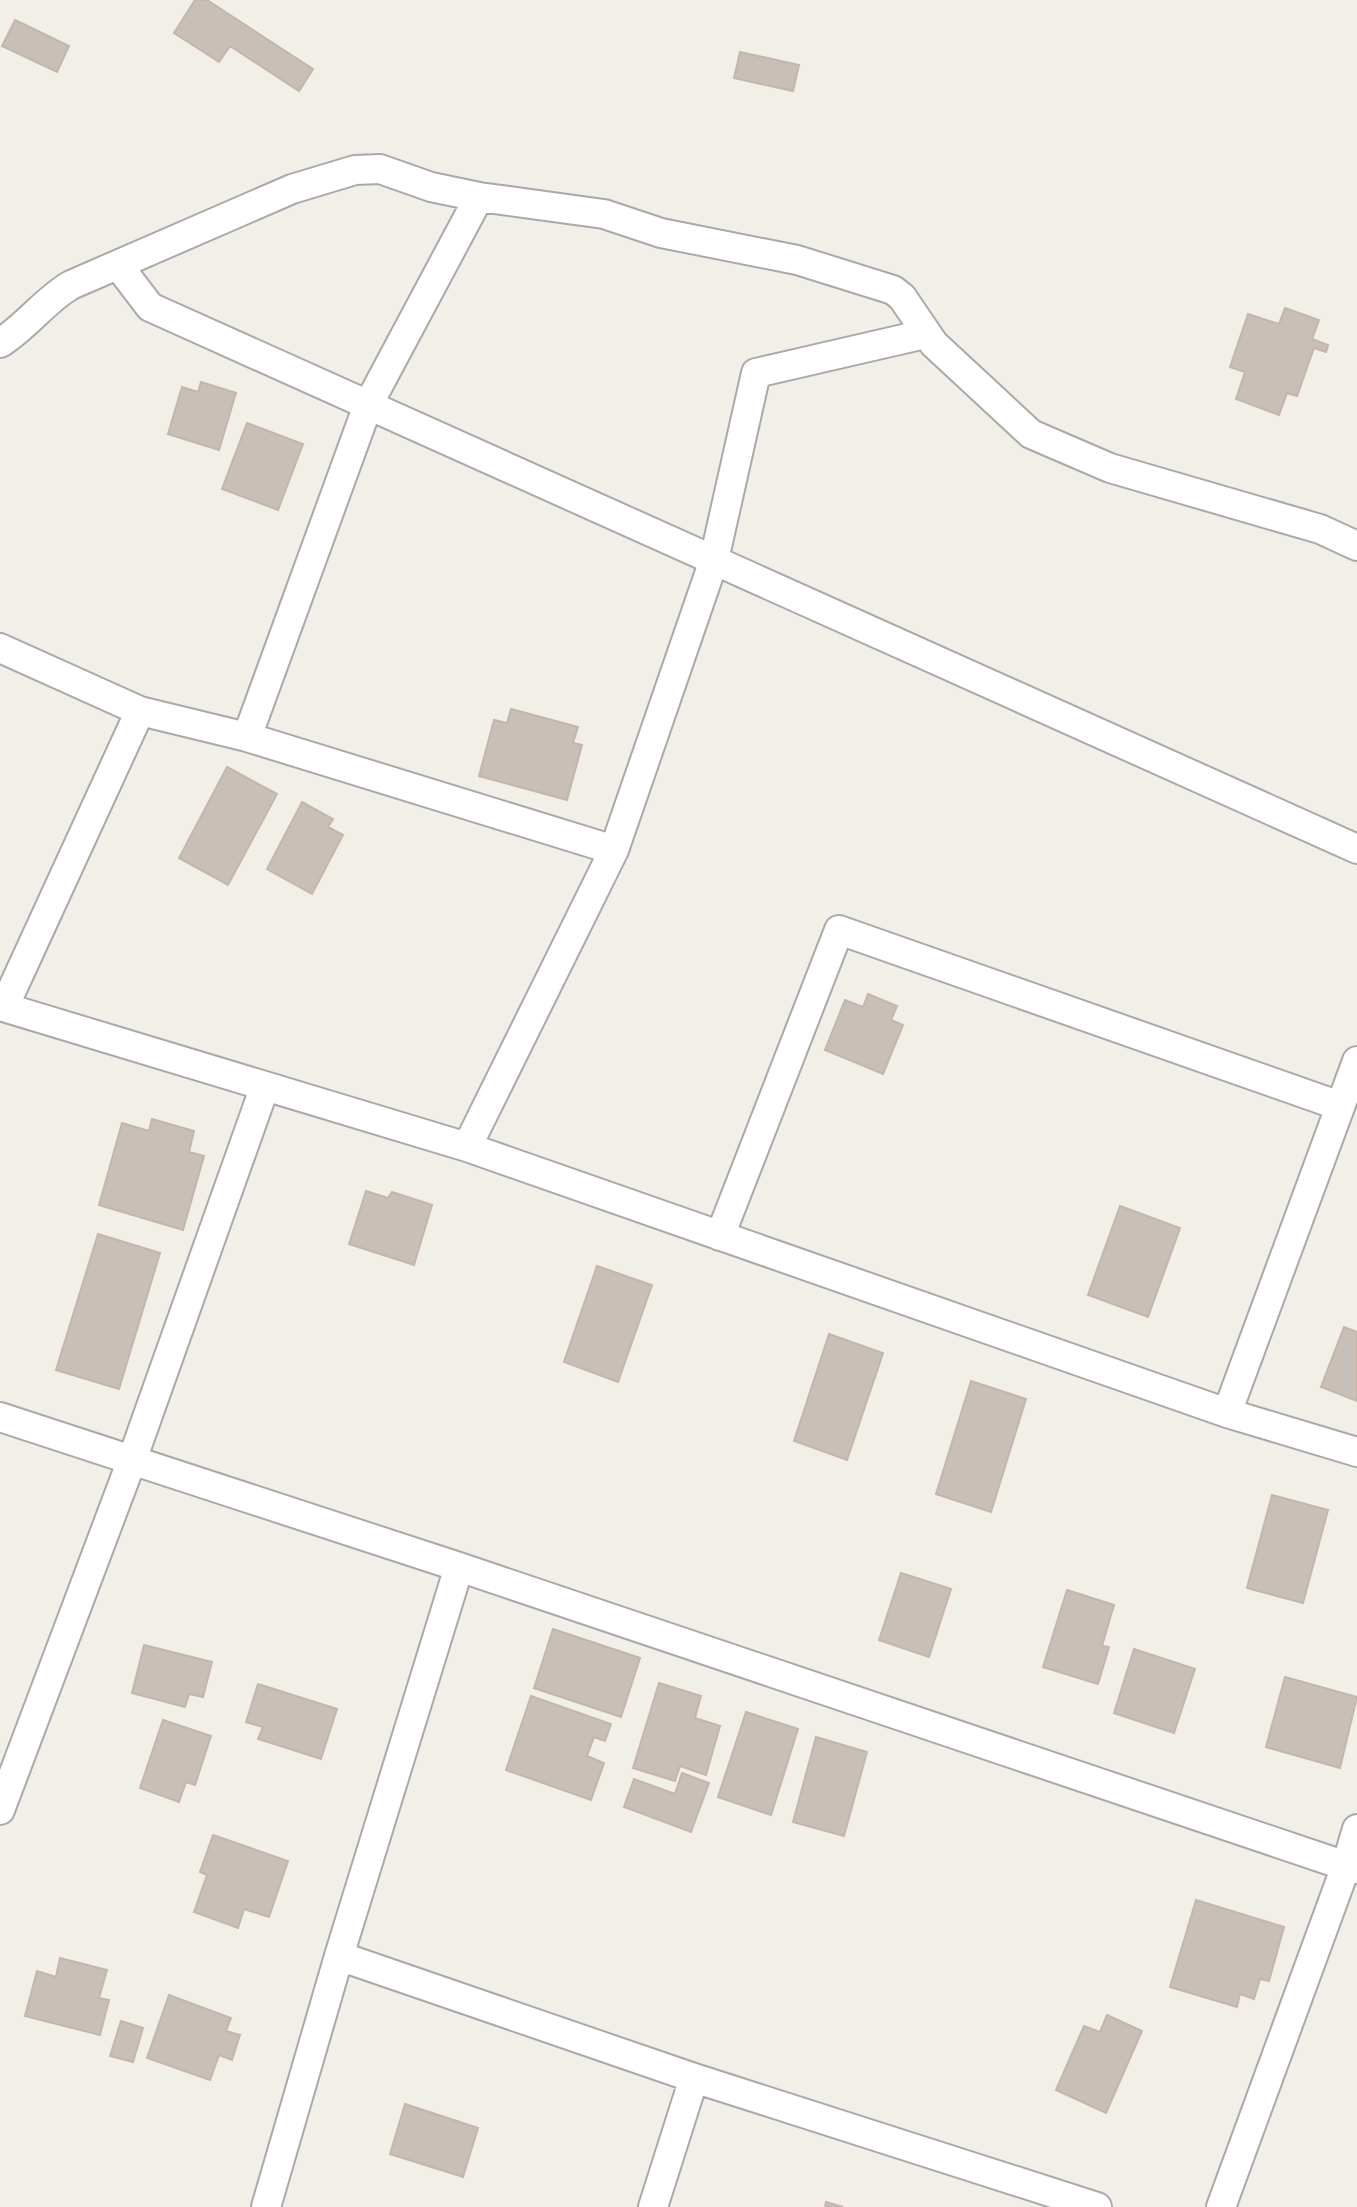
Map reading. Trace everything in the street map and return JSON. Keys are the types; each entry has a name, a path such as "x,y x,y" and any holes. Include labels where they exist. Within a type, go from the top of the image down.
{"street":[{"path":"0,343 26,325 60,292 118,265 292,189 355,170 380,169 432,187 478,197 604,214 661,233 797,260 893,290 902,298 925,334 1031,434 1110,468 1320,529 1357,546"},
{"path":"247,737 368,405 478,197"},
{"path":"118,265 150,307 1357,849"},
{"path":"467,1147 614,850 714,560 756,373 925,334"},
{"path":"0,648 140,711 247,737 614,850"},
{"path":"140,711 2,1007 467,1147 1227,1413 1357,1452"},
{"path":"720,1236 838,930 1340,1107"},
{"path":"1227,1413 1357,1060"},
{"path":"0,1810 132,1460 265,1086"},
{"path":"0,1417 459,1567 1351,1868"},
{"path":"266,2207 338,1955 459,1567"},
{"path":"1221,2207 1351,1868 1357,1829"},
{"path":"338,1955 694,2078 1097,2207"},
{"path":"653,2207 694,2078"}],"building":[{"path":"195,0 207,0 313,69 299,91 230,46 219,62 174,33"},
{"path":"15,20 69,46 57,72 2,46"},
{"path":"740,52 799,65 793,91 734,78"},
{"path":"1285,308 1319,320 1312,339 1328,345 1326,352 1314,348 1297,396 1287,393 1279,415 1236,399 1245,372 1230,367 1248,314 1279,324"},
{"path":"201,382 236,393 219,450 168,434 182,387 198,392"},
{"path":"247,423 303,444 278,510 222,489"},
{"path":"511,709 578,727 573,743 582,745 567,800 479,776 494,720 507,723"},
{"path":"227,767 277,794 228,885 179,858"},
{"path":"302,802 333,819 328,827 343,835 312,894 267,869"},
{"path":"868,994 897,1006 891,1020 903,1025 883,1074 825,1050 845,1000 863,1007"},
{"path":"152,1119 194,1131 189,1152 204,1156 183,1230 99,1205 122,1123 149,1131"},
{"path":"366,1191 388,1198 392,1192 432,1205 414,1265 349,1244"},
{"path":"1120,1206 1180,1228 1148,1317 1088,1295"},
{"path":"98,1234 160,1253 119,1389 56,1370"},
{"path":"597,1266 652,1285 618,1382 564,1362"},
{"path":"1344,1327 1357,1332 1357,1401 1321,1387"},
{"path":"829,1334 883,1353 847,1460 794,1441"},
{"path":"971,1381 1026,1399 991,1512 936,1494"},
{"path":"1272,1495 1328,1510 1303,1603 1247,1588"},
{"path":"901,1573 951,1589 929,1657 879,1640"},
{"path":"1067,1590 1114,1605 1102,1646 1109,1647 1098,1684 1043,1667"},
{"path":"553,1629 640,1658 621,1717 534,1688"},
{"path":"144,1645 212,1662 203,1697 189,1694 185,1707 132,1693"},
{"path":"1134,1649 1195,1669 1174,1733 1114,1713"},
{"path":"1285,1677 1357,1697 1340,1768 1266,1747"},
{"path":"659,1683 701,1696 695,1718 720,1726 706,1775 680,1766 675,1781 633,1768"},
{"path":"258,1684 337,1709 321,1759 258,1739 263,1727 246,1722"},
{"path":"531,1696 611,1724 605,1741 594,1737 587,1756 604,1763 591,1800 506,1770"},
{"path":"746,1712 798,1729 771,1815 718,1797"},
{"path":"163,1720 211,1736 195,1785 186,1782 179,1802 140,1788"},
{"path":"816,1737 867,1752 844,1836 793,1822"},
{"path":"682,1773 709,1783 691,1832 624,1807 634,1779 675,1794"},
{"path":"213,1835 288,1861 269,1917 244,1909 238,1928 194,1912 207,1875 200,1872"},
{"path":"1196,1900 1284,1927 1269,1981 1260,1979 1254,1999 1240,1994 1237,2007 1170,1987"},
{"path":"60,1958 107,1970 99,1998 109,2000 100,2035 25,2016 37,1971 56,1977"},
{"path":"169,1995 231,2018 226,2031 240,2035 232,2060 219,2055 210,2080 147,2058"},
{"path":"1107,2015 1142,2031 1106,2113 1056,2090 1084,2026 1100,2032"},
{"path":"121,2021 143,2028 133,2062 110,2056"},
{"path":"405,2104 478,2128 463,2177 390,2154"},
{"path":"826,2202 843,2207 825,2207"}]}
